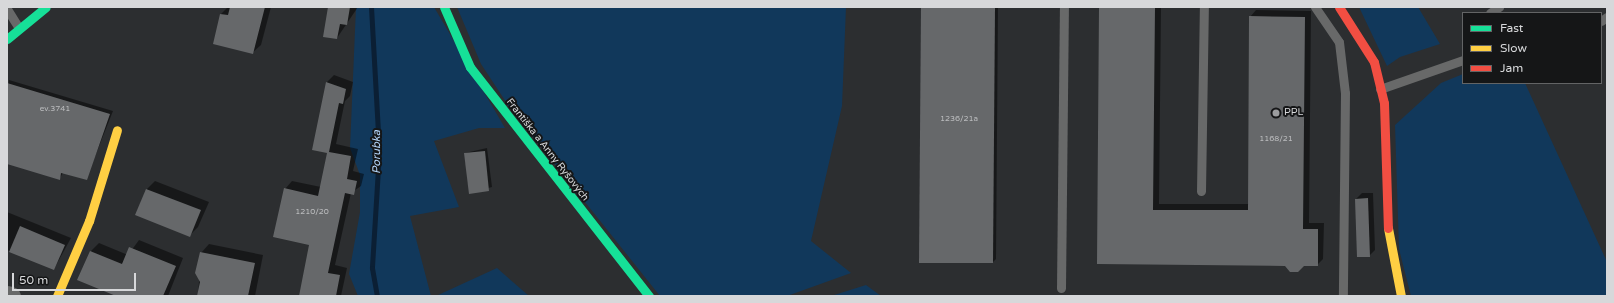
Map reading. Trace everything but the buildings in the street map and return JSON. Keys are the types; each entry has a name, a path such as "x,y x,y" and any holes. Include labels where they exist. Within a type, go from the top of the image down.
{"street":[{"path":"7,39 46,7"},
{"name":"Františka a Anny Ryšových","path":"444,7 470,67 649,296"},
{"path":"1339,7 1374,62 1380,89 1389,245 1401,296"},
{"path":"57,296 89,221 117,130"},
{"path":"7,295 11,296"}],"lane":[{"path":"1061,288 1064,7"},
{"path":"1202,191 1204,7"},
{"path":"1315,7 1339,42 1345,93 1343,296"},
{"path":"7,9 19,28"},
{"path":"1380,89 1462,60"}],"shaded area":[{"path":"356,7 434,7 505,128 479,128 434,141 459,207 410,216 431,296 358,296 349,274 360,212 360,175 350,148"},
{"path":"457,7 846,7 842,106 811,241 851,273 787,296 660,296 510,108 481,64"},
{"path":"1359,7 1418,7 1440,44 1400,57 1387,66"},
{"path":"1462,74 1462,84 1525,84 1607,262 1607,296 1411,296 1399,249 1395,125 1441,83"},
{"path":"497,268 529,296 436,296"},
{"path":"866,285 881,296 831,296"}],"waterway":[{"name":"Porubka","path":"371,7 379,152 372,268 377,296"}],"traffic: fast":[{"path":"7,39 46,7"},
{"path":"444,7 470,67 649,296"}],"traffic: slow":[{"path":"57,296 89,221 117,130"},
{"path":"1388,228 1401,296"}],"traffic: jam":[{"path":"1339,7 1374,62 1384,103 1388,228"}],"place":[{"name":"PPL","path":"1276,113"}]}
